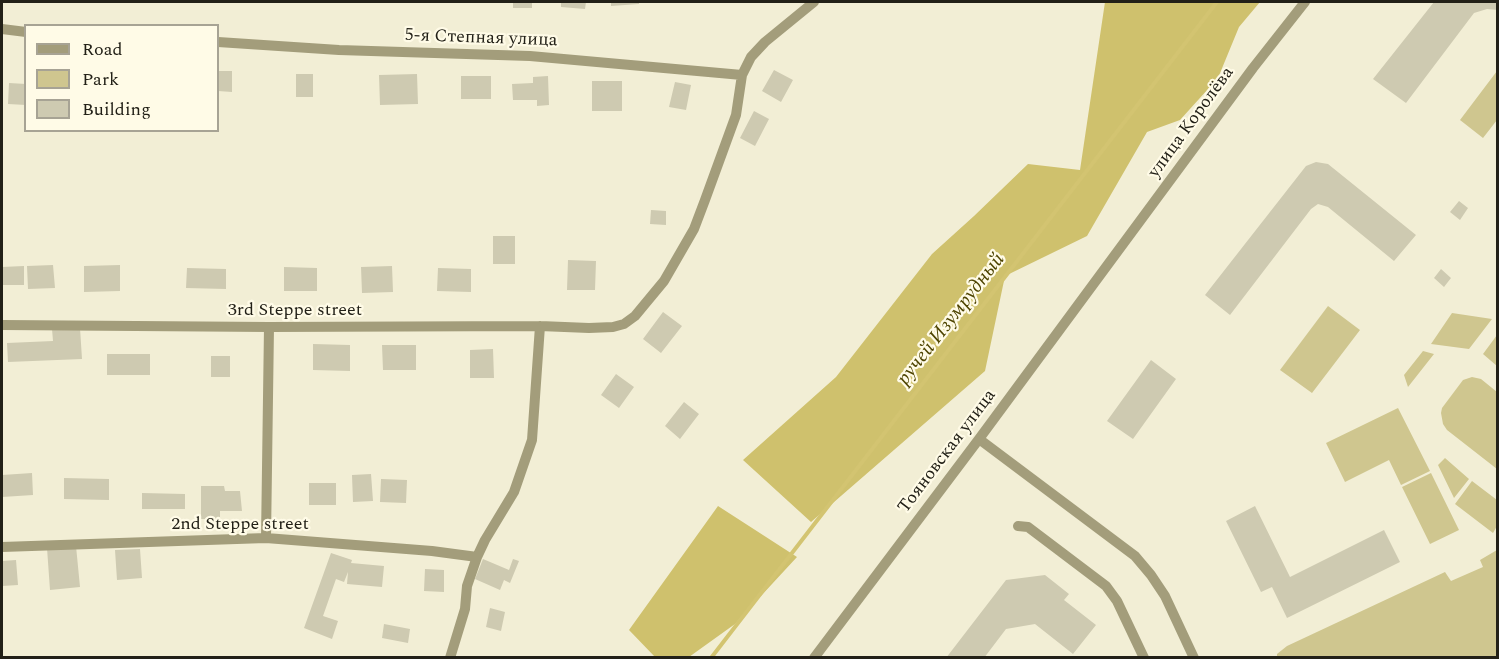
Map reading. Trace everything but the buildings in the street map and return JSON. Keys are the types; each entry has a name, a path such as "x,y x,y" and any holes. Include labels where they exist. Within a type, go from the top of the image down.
{"street":[{"path":"742,75 751,57 765,42 814,2"},
{"name":"улица Королёва","path":"1109,265 1253,68 1305,2"},
{"path":"2,29 24,32"},
{"name":"5-я Степная улица","path":"219,42 339,50 530,56 742,75"},
{"name":"3rd Steppe street","path":"2,325 589,328 624,324 635,316 664,281 694,229 736,115 742,75"},
{"name":"Тояновская улица","path":"814,657 1109,265"},
{"path":"450,657 465,609 467,586 477,558 485,540 514,492 532,440 540,326"},
{"path":"266,538 269,327"},
{"path":"979,439 1135,556 1165,596 1194,657"},
{"path":"1018,526 1028,527 1106,586 1117,601 1144,657"},
{"name":"2nd Steppe street","path":"2,547 266,538 432,551 477,558"}],"green space":[{"path":"1497,71 1497,120 1483,138 1460,120"},
{"path":"1328,306 1360,330 1312,393 1280,370"},
{"path":"1452,313 1492,319 1469,349 1431,344"},
{"path":"1497,335 1497,366 1483,354"},
{"path":"1423,351 1434,354 1408,387 1404,375"},
{"path":"1472,377 1481,379 1497,392 1497,469 1447,430 1443,424 1442,408 1463,380"},
{"path":"1398,408 1430,471 1401,485 1389,460 1345,482 1326,443"},
{"path":"1445,458 1469,479 1454,498 1438,465"},
{"path":"1431,473 1459,530 1430,544 1402,487"},
{"path":"1472,481 1497,500 1497,526 1493,533 1455,504"},
{"path":"1497,550 1497,657 1277,657 1277,654 1287,646 1445,572 1451,581 1483,567 1480,560"}],"shaded area":[{"path":"1105,2 1260,2 1239,27 1218,78 1180,120 1147,132 1087,236 1005,276 985,371 811,522 743,460 836,377 932,254 1028,164 1080,170"},
{"path":"718,506 797,557 735,624 689,657 655,657 629,630"}],"waterway":[{"name":"ручей Изумрудный","path":"711,658 1217,2"}]}
